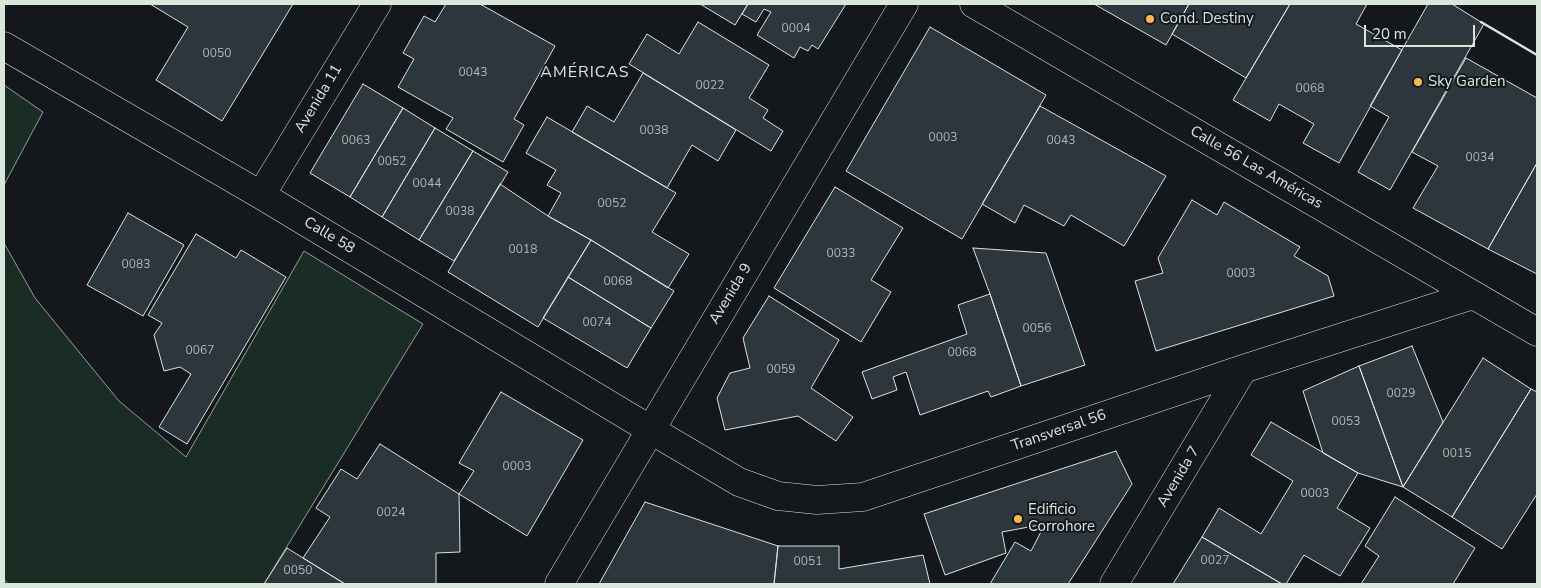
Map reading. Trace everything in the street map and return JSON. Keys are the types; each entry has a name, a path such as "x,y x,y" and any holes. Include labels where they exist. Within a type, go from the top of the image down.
{"street":[{"name":"Avenida 11","path":"261,195 377,4"},
{"name":"Avenida 9","path":"560,584 904,4"},
{"name":"Calle 56 Las Américas","path":"974,4 1537,332"},
{"name":"Calle 58","path":"4,46 261,195 651,430"},
{"name":"Transversal 56","path":"651,430 740,482 778,496 817,500 863,497 1472,294"},
{"name":"Avenida 7","path":"1114,584 1244,369"}],"green space":[{"path":"4,85 43,112 4,185"},
{"path":"4,243 35,298 119,401 186,457 304,251 423,324 264,584 8,584 4,579"}],"building":[{"path":"150,4 293,4 222,121 156,80 188,27"},
{"path":"446,4 480,4 555,46 514,119 524,125 503,162 446,129 453,118 398,87 414,59 403,53 424,16 435,22"},
{"path":"700,4 748,4 735,25"},
{"path":"748,4 846,4 818,49 812,45 808,51 800,47 794,58 757,35 771,12 764,9 756,22 742,14"},
{"name":"Cond. Destiny","path":"1094,4 1189,4 1166,45"},
{"path":"1189,4 1290,4 1246,78 1172,34"},
{"path":"1290,4 1367,4 1356,24 1402,50 1339,163 1303,143 1314,124 1279,104 1270,121 1233,100"},
{"name":"Sky Garden","path":"1428,4 1452,4 1484,24 1390,190 1358,172 1389,117 1370,106"},
{"path":"698,22 769,65 749,98 768,110 763,118 783,131 771,151 629,64 647,34 679,54"},
{"path":"930,27 1046,95 962,239 846,171"},
{"path":"1466,58 1537,98 1537,163 1488,249 1413,208 1438,166 1412,152"},
{"path":"643,73 736,130 718,161 692,145 667,188 572,132 587,106 614,122"},
{"path":"363,84 403,108 350,197 310,173"},
{"path":"1040,106 1166,176 1124,246 1071,215 1064,226 1024,205 1015,223 982,204"},
{"path":"403,108 435,128 382,217 350,197"},
{"path":"547,117 676,193 652,232 689,254 668,288 591,240 548,216 561,193 547,185 556,170 526,153"},
{"path":"435,128 473,151 419,240 382,217"},
{"path":"473,151 508,172 454,261 419,240"},
{"path":"1537,163 1537,274 1488,249"},
{"path":"500,184 548,216 591,240 538,327 448,272"},
{"path":"835,187 903,228 871,280 891,292 861,342 774,288"},
{"path":"1192,200 1217,215 1224,202 1300,247 1294,256 1328,276 1334,296 1156,351 1135,281 1163,273 1158,258"},
{"path":"128,213 184,245 143,316 87,285"},
{"path":"196,234 236,258 241,250 286,277 187,444 159,427 191,374 180,367 164,371 154,335 162,323 148,315"},
{"path":"591,240 674,291 651,328 568,277"},
{"path":"973,248 1046,253 1085,365 1021,386"},
{"path":"568,277 651,328 627,368 543,318"},
{"path":"990,294 1021,386 991,397 988,391 920,415 906,372 893,377 897,390 872,399 862,372 967,334 958,305"},
{"path":"769,296 839,340 811,388 853,417 836,441 798,416 725,430 717,398 730,373 750,368 743,338"},
{"path":"1412,346 1443,422 1403,487 1359,366"},
{"path":"1483,358 1531,389 1452,517 1403,487"},
{"path":"1359,366 1403,487 1358,473 1323,453 1303,391"},
{"path":"1531,389 1537,392 1537,494 1502,549 1452,517"},
{"path":"501,392 583,440 527,536 459,494 474,471 459,463"},
{"path":"1271,422 1358,473 1337,508 1370,528 1340,576 1304,555 1286,584 1282,584 1202,537 1219,508 1261,534 1293,481 1251,455"},
{"path":"380,444 459,494 460,552 436,553 436,584 345,584 303,558 330,517 316,508 341,469 357,479"},
{"name":"Edificio Corrohore","path":"1116,451 1132,484 1068,584 990,584 1015,542 1031,551 1045,524 1002,532 1006,553 945,575 924,514"},
{"path":"1395,497 1475,548 1453,584 1361,584 1379,556 1365,546"},
{"path":"645,502 778,546 774,584 599,584"},
{"path":"1202,537 1282,584 1173,584"},
{"path":"778,546 839,546 839,569 923,555 930,584 774,584"},
{"path":"287,548 303,558 345,584 264,584"}],"wall":[{"path":"1481,22 1537,55"}],"place":[{"name":"Cond. Destiny","path":"1150,19"},
{"name":"Sky Garden","path":"1418,82"},
{"name":"Edificio Corrohore","path":"1018,519"}],"district":[{"name":"AMÉRICAS","path":"585,73"}]}
